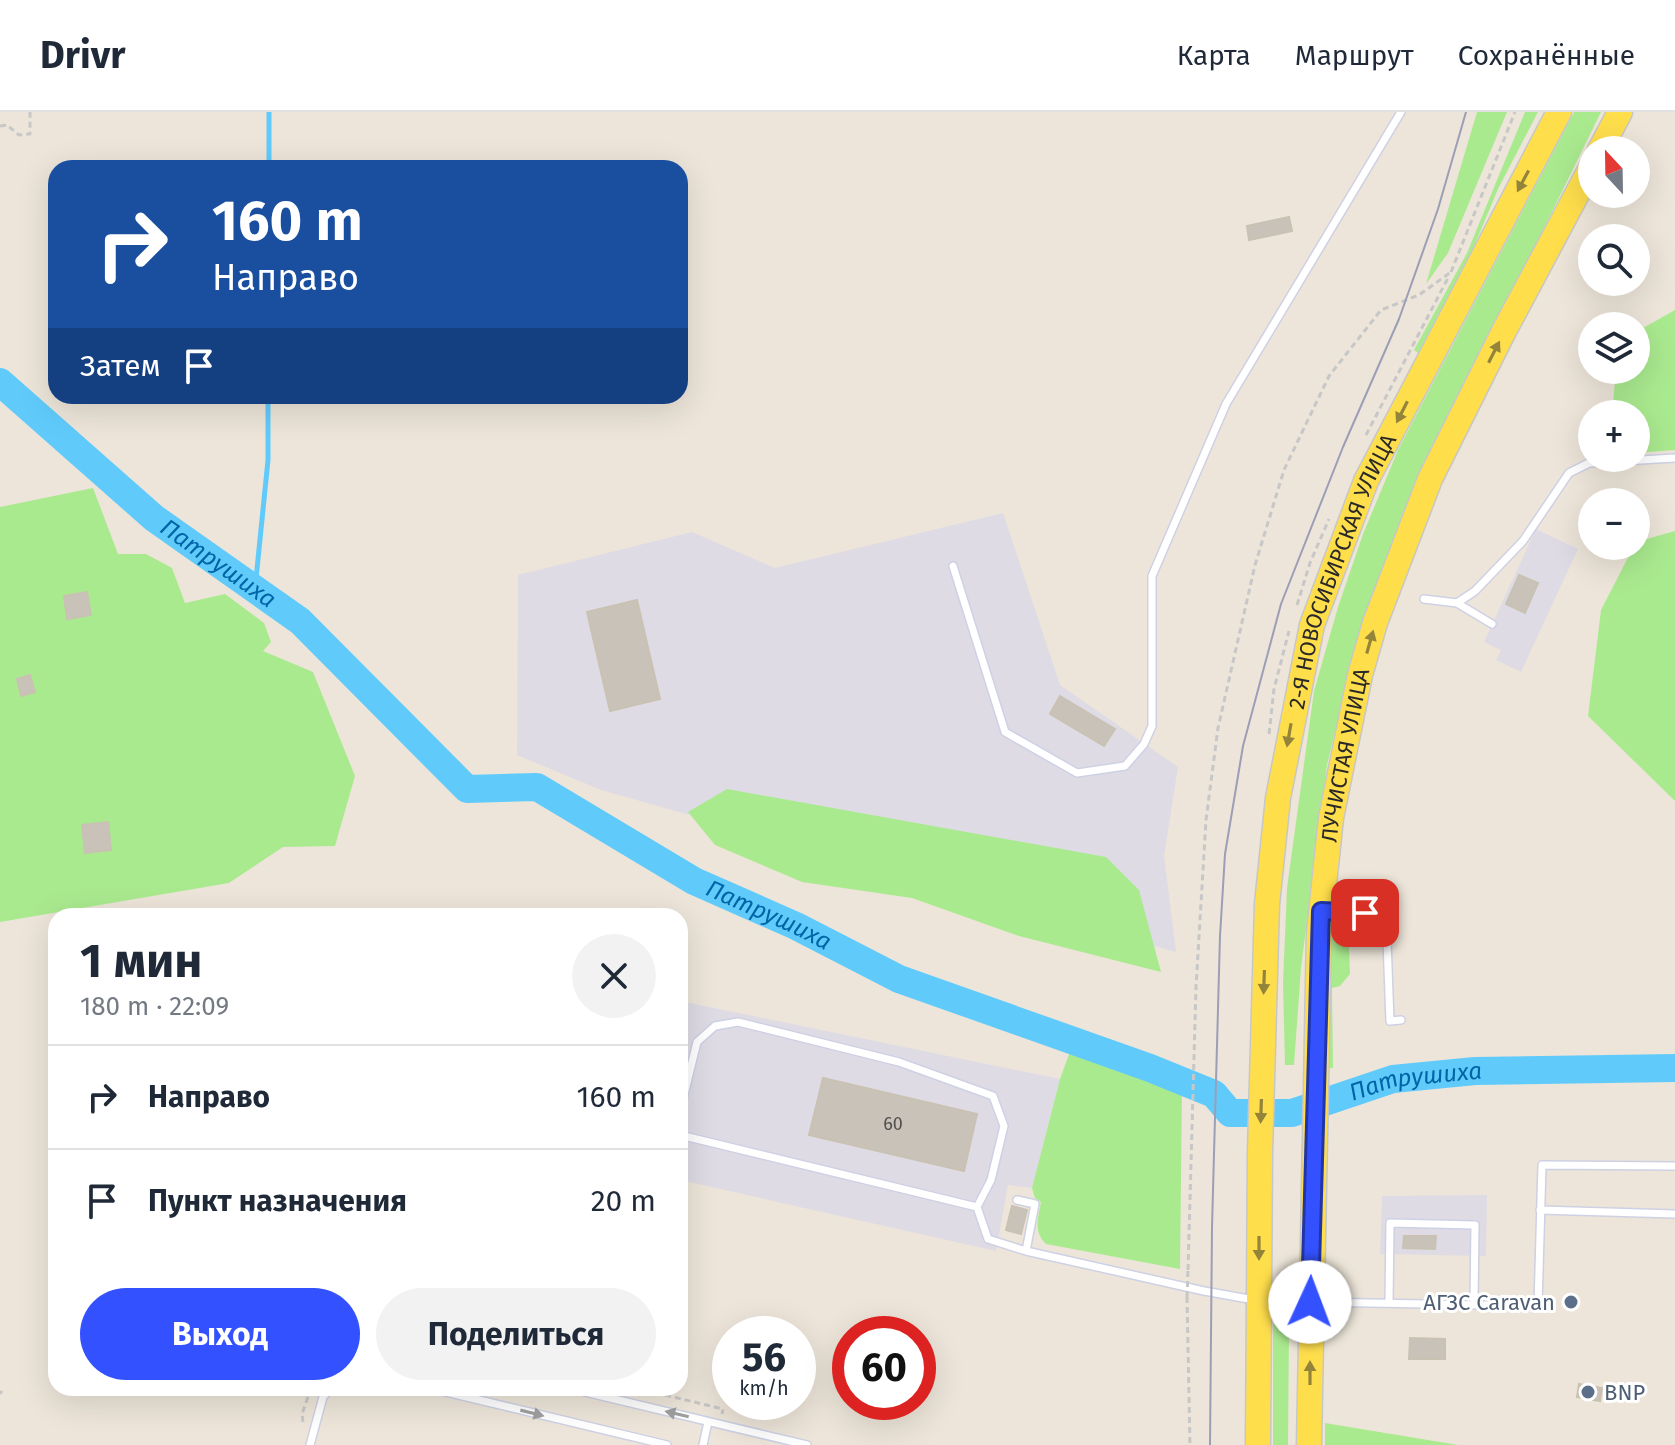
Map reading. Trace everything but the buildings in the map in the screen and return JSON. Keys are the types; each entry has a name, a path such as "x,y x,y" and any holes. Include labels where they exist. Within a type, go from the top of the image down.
{"main road":[{"name":"2-Я НОВОСИБИРСКАЯ УЛИЦА","path":"1260,1301 1260,1152 1267,904 1272,849 1297,690 1312,625 1366,481 1559,112"},
{"path":"1607,136 1620,112"},
{"name":"ЛУЧИСТАЯ УЛИЦА","path":"1309,1445 1321,911 1338,780 1360,675 1375,623 1430,479 1578,192"},
{"path":"1258,1445 1260,1301"}],"lane":[{"path":"953,566 1005,732 1077,773 1125,766 1144,744 1152,726 1152,576 1226,404 1401,112"},
{"path":"1457,603 1475,591 1526,542 1569,473 1589,463 1675,458"},
{"path":"1424,599 1457,603 1492,624"},
{"path":"1321,911 1386,914 1390,1021 1401,1020"},
{"path":"688,1079 697,1042 715,1026 738,1022 899,1062 993,1096 1004,1126 991,1180 977,1207 988,1239 1026,1251 1260,1301 1538,1306 1542,1165 1675,1166"},
{"path":"688,1137 977,1207"},
{"path":"1017,1200 1035,1204 1026,1251"},
{"path":"1540,1210 1675,1214"},
{"path":"1389,1303 1390,1223 1475,1225 1474,1304"},
{"path":"310,1445 324,1396"},
{"path":"462,1396 667,1445"},
{"path":"601,1396 807,1445"},
{"path":"703,1445 708,1422"}],"path":[{"path":"0,126 7,125 26,136 30,134 30,112"},
{"path":"1190,1445 1187,1297 1193,1053 1205,835 1218,728 1255,565 1284,470 1329,376 1381,310 1419,295 1451,272"},
{"path":"669,1396 712,1406"}],"shaded area":[{"path":"1003,513 1060,685 1178,767 1164,856 1176,952 601,790 517,755 518,575 692,532 775,568"},
{"path":"1536,529 1578,549 1521,672 1496,660 1501,650 1484,642"},
{"path":"688,1003 1060,1079 1032,1188 1008,1185 996,1251 688,1182"},
{"path":"1487,1195 1486,1256 1380,1254 1382,1196"}],"green space":[{"path":"1477,112 1507,112 1448,253 1426,284"},
{"path":"1525,112 1538,112 1498,189 1470,256 1418,353 1414,350 1467,253"},
{"path":"1574,112 1601,112 1589,136 1578,136 1578,159 1417,487 1350,669 1327,765 1301,968 1294,1065 1285,1065 1283,983 1287,888 1314,691 1363,534 1398,450"},
{"path":"1675,310 1675,450 1650,452 1650,400 1613,400 1615,384 1650,384 1650,324"},
{"path":"93,488 118,554 146,554 172,568 185,603 225,594 264,623 271,642 263,651 313,672 355,776 335,846 283,847 229,883 82,908 48,908 48,914 0,922 0,507"},
{"path":"1675,531 1675,801 1588,716 1601,610 1627,560 1650,560 1650,538"},
{"path":"727,789 1106,857 1139,890 1161,972 1019,936 912,898 802,882 715,845 688,812"},
{"path":"1342,919 1348,925 1350,974 1340,986 1332,988 1333,1068 1326,1068 1330,929 1336,920"},
{"path":"1071,1049 1182,1090 1180,1269 1046,1244 1039,1234 1041,1202 1035,1198 1032,1188 1060,1079"},
{"path":"1285,1315 1289,1323 1288,1445 1273,1445 1273,1324 1278,1316"},
{"path":"1325,1423 1458,1445 1325,1445"}],"waterway":[{"path":"269,112 269,160"},
{"name":"Патрушиха","path":"0,382 154,518 300,621 467,789 537,787 694,881 796,926 899,979 1150,1068 1214,1094 1230,1113 1292,1113 1393,1079 1475,1071 1675,1068"},
{"path":"255,589 268,460 268,404"}],"tram line":[{"path":"1210,1445 1220,936 1225,854 1243,746 1281,604 1343,447 1399,319 1438,209 1466,112"}],"place":[{"name":"АГЗС Caravan","path":"1571,1302"},
{"name":"BNP","path":"1588,1392"}],"route":[{"path":"1310,1302 1321,911 1365,913"}]}
